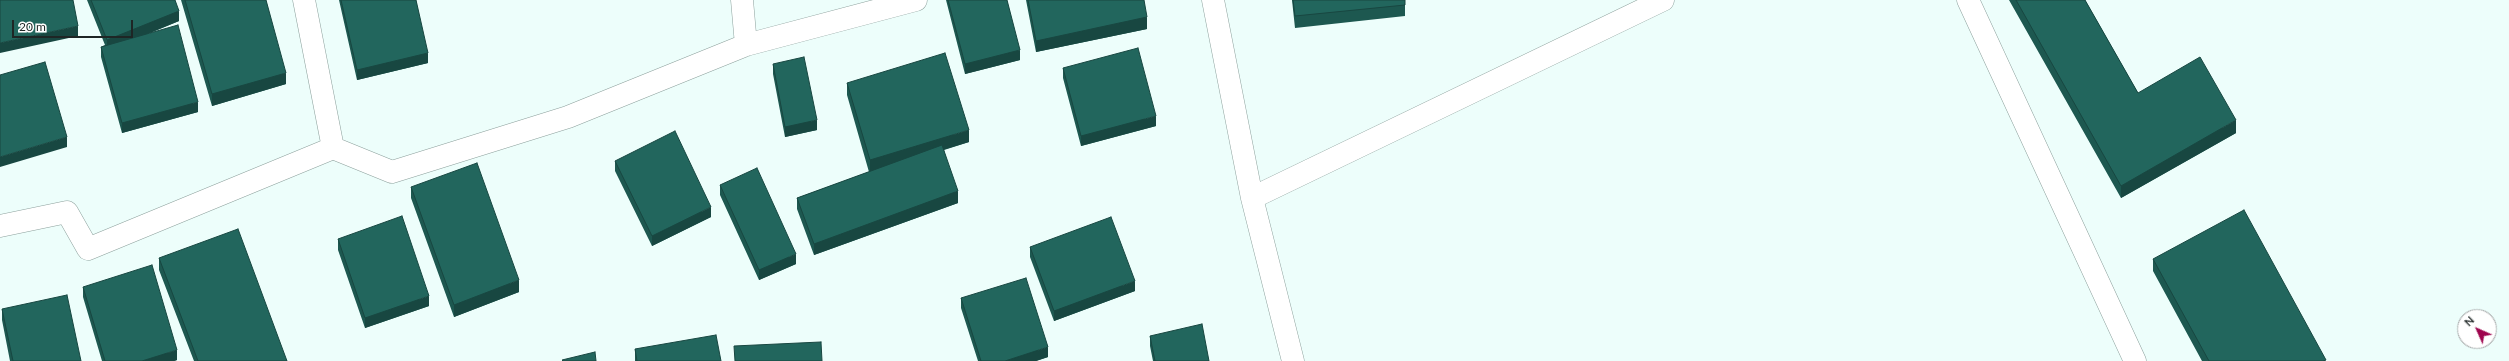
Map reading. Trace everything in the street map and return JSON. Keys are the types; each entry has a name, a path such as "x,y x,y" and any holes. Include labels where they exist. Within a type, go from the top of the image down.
{"street":[{"path":"304,0 333,148"},
{"path":"742,0 746,46"},
{"path":"0,226 67,212 88,249 333,148 392,172 568,117 746,46 916,0"},
{"path":"1213,0 1252,198 1293,361"},
{"path":"1252,198 1662,0"},
{"path":"1968,0 2135,361"}],"building":[{"path":"0,0 73,0 78,26 0,43"},
{"path":"91,0 175,0 179,11 107,40"},
{"path":"185,0 266,0 286,73 212,94"},
{"path":"341,0 416,0 428,53 357,70"},
{"path":"948,0 1007,0 1020,50 965,64"},
{"path":"1028,0 1144,0 1147,17 1036,41"},
{"path":"1293,0 1405,0 1405,5 1295,16"},
{"path":"2016,0 2085,0 2138,93 2200,57 2236,120 2121,186"},
{"path":"178,25 198,102 122,123 101,47"},
{"path":"1138,48 1156,116 1081,136 1063,68"},
{"path":"945,53 969,130 870,160 847,83"},
{"path":"804,57 817,120 785,127 773,64"},
{"path":"45,62 67,137 0,157 0,75"},
{"path":"675,131 711,207 652,236 615,161"},
{"path":"942,145 958,191 814,244 797,198"},
{"path":"477,163 519,280 454,305 411,187"},
{"path":"757,168 796,254 759,270 720,185"},
{"path":"2244,210 2326,360 2209,361 2153,259"},
{"path":"402,216 429,296 365,318 338,239"},
{"path":"1111,217 1135,281 1054,311 1030,247"},
{"path":"238,229 287,361 198,361 159,258"},
{"path":"152,265 177,350 142,361 105,361 83,287"},
{"path":"1026,278 1048,347 1005,361 981,361 961,298"},
{"path":"67,295 81,361 13,361 2,309"},
{"path":"1202,324 1209,361 1155,361 1150,336"},
{"path":"716,335 721,361 637,361 635,349"},
{"path":"821,342 822,361 735,361 734,346"},
{"path":"595,352 596,361 562,360"}]}
